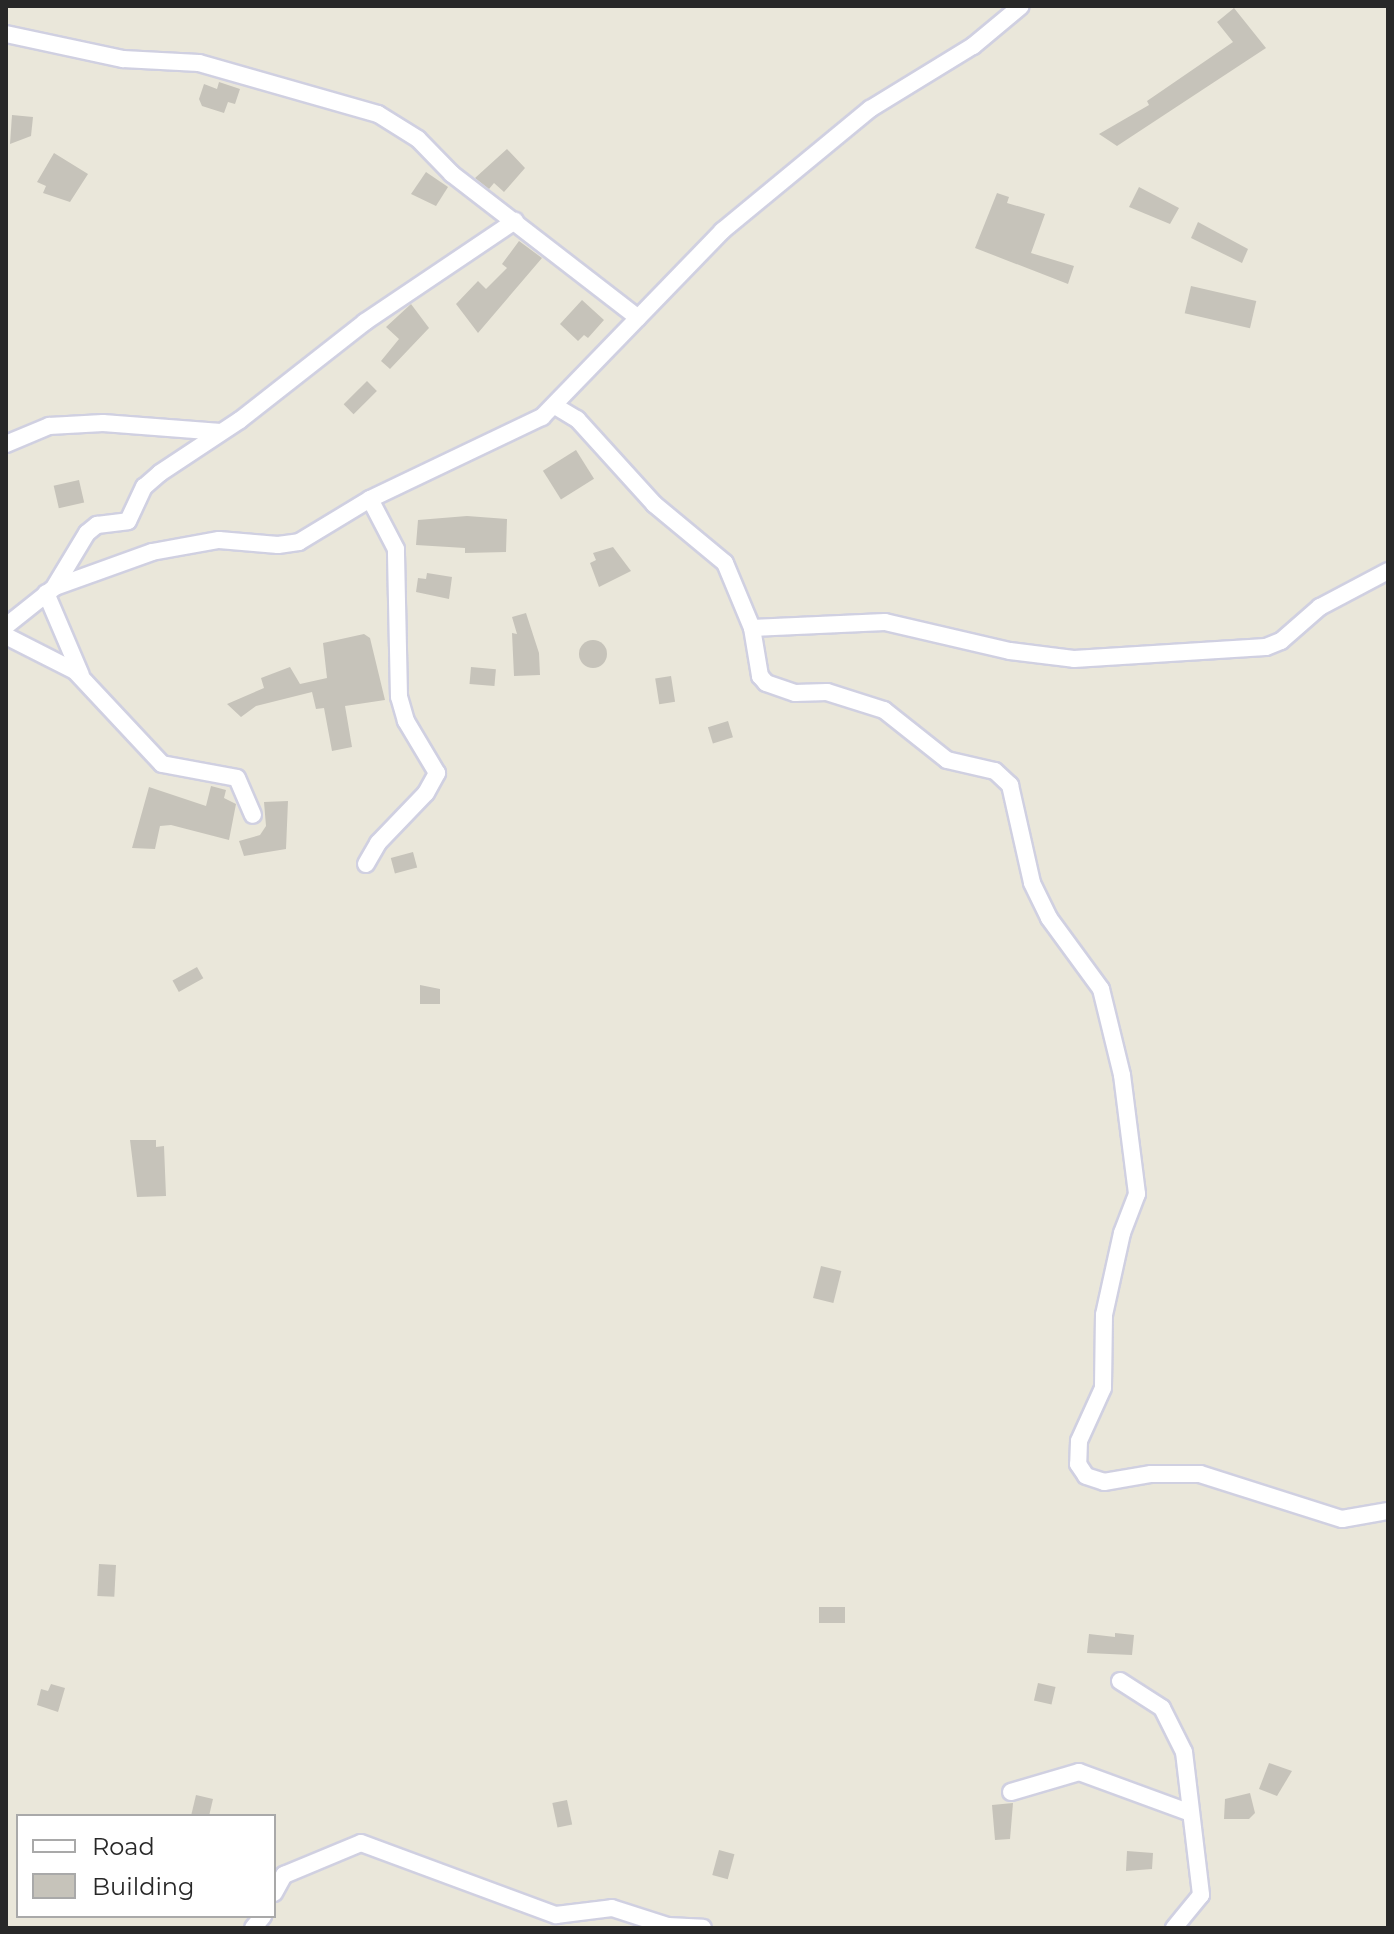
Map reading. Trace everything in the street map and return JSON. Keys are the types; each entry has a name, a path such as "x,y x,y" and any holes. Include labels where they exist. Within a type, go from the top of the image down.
{"street":[{"path":"50,590 152,552 219,540 299,542 370,499 524,427 555,406 722,231 794,170 870,109 962,54 1021,6"},
{"path":"6,34 123,59 199,63 355,106 404,128 452,174 638,318"},
{"path":"6,626 50,590 93,528 128,521 151,480 221,432 365,322 515,221"},
{"path":"555,406 586,427 654,504 718,555 752,628 760,676 766,683 795,693 827,692 884,710 947,760 1004,776 1032,883 1049,918 1099,984 1122,1075 1137,1194 1122,1233 1104,1315 1103,1388 1079,1441 1078,1464 1086,1476 1104,1482 1151,1474 1216,1476 1342,1519 1388,1511"},
{"path":"6,444 49,426 103,423 221,432"},
{"path":"366,864 378,843 426,793 437,773 406,721 399,697 396,549 370,499"},
{"path":"752,628 885,622 1010,651 1074,659 1266,647 1281,641 1320,607 1388,571"},
{"path":"50,590 83,680"},
{"path":"6,636 53,656 83,680 162,764 237,778 253,815"},
{"path":"1120,1681 1147,1694 1173,1725 1184,1752 1201,1895 1174,1928"},
{"path":"1011,1792 1079,1772 1191,1813"},
{"path":"276,1889 284,1875 361,1843 556,1915 612,1908 668,1926 703,1928"}],"building":[{"path":"1234,8 1266,48 1117,146 1099,134 1149,105 1147,101 1233,42 1217,22"},
{"path":"219,82 240,89 235,104 228,102 224,113 202,106 199,99 204,84 217,89"},
{"path":"12,115 33,117 31,136 10,144"},
{"path":"507,149 525,168 504,192 494,183 489,189 475,178"},
{"path":"54,153 88,174 70,202 43,193 46,186 37,182"},
{"path":"426,172 448,187 436,206 411,194"},
{"path":"1139,187 1179,208 1170,224 1129,207"},
{"path":"997,193 1009,197 1007,203 1045,214 1031,253 1074,266 1068,284 975,248"},
{"path":"1198,222 1248,249 1242,263 1191,238"},
{"path":"519,241 542,258 478,333 456,304 478,281 486,289 507,268 502,264"},
{"path":"1191,286 1256,301 1250,328 1185,313"},
{"path":"582,300 604,320 588,338 584,335 578,341 560,324"},
{"path":"411,304 429,328 390,369 381,361 399,339 386,327"},
{"path":"367,381 377,391 354,414 344,404"},
{"path":"576,450 594,479 561,500 543,471"},
{"path":"79,480 84,502 59,508 54,486"},
{"path":"467,516 507,519 506,552 465,553 465,548 416,545 418,520"},
{"path":"613,547 631,571 599,587 590,563 596,560 593,553"},
{"path":"427,573 452,577 449,599 416,592 418,578 426,579"},
{"path":"526,613 539,653 540,675 514,676 512,633 517,634 512,617"},
{"path":"364,634 370,638 385,700 345,706 352,747 332,751 324,708 316,709 312,692 256,706 241,717 227,704 264,688 261,678 290,667 300,684 327,678 323,643"},
{"path":"593,640 603,644 607,654 603,664 593,668 583,664 579,654 583,644"},
{"path":"471,667 496,669 494,686 470,684"},
{"path":"671,676 675,702 659,704 655,679"},
{"path":"728,721 733,737 713,743 708,727"},
{"path":"211,786 226,790 224,798 236,804 229,840 171,825 160,826 155,849 132,848 149,787 206,806"},
{"path":"288,801 286,849 244,856 239,841 260,835 266,826 264,802"},
{"path":"413,852 417,867 395,873 391,858"},
{"path":"197,967 203,978 179,992 173,981"},
{"path":"420,985 440,989 440,1004 420,1004"},
{"path":"130,1140 156,1140 156,1147 164,1146 166,1196 137,1197"},
{"path":"821,1266 841,1271 833,1303 813,1298"},
{"path":"99,1564 116,1565 114,1597 97,1596"},
{"path":"819,1607 845,1607 845,1623 819,1623"},
{"path":"1115,1633 1134,1635 1132,1655 1087,1653 1089,1634 1115,1637"},
{"path":"1038,1683 1056,1687 1051,1705 1034,1701"},
{"path":"51,1684 65,1688 58,1712 37,1705 41,1689 48,1691"},
{"path":"1269,1763 1292,1771 1277,1796 1259,1789"},
{"path":"1250,1793 1255,1813 1249,1819 1224,1819 1225,1799"},
{"path":"196,1795 213,1799 209,1814 191,1814"},
{"path":"567,1800 572,1824 558,1828 552,1803"},
{"path":"1013,1803 1010,1839 995,1840 992,1805"},
{"path":"719,1850 734,1854 728,1879 712,1875"},
{"path":"1127,1851 1153,1853 1152,1869 1126,1871"}]}
